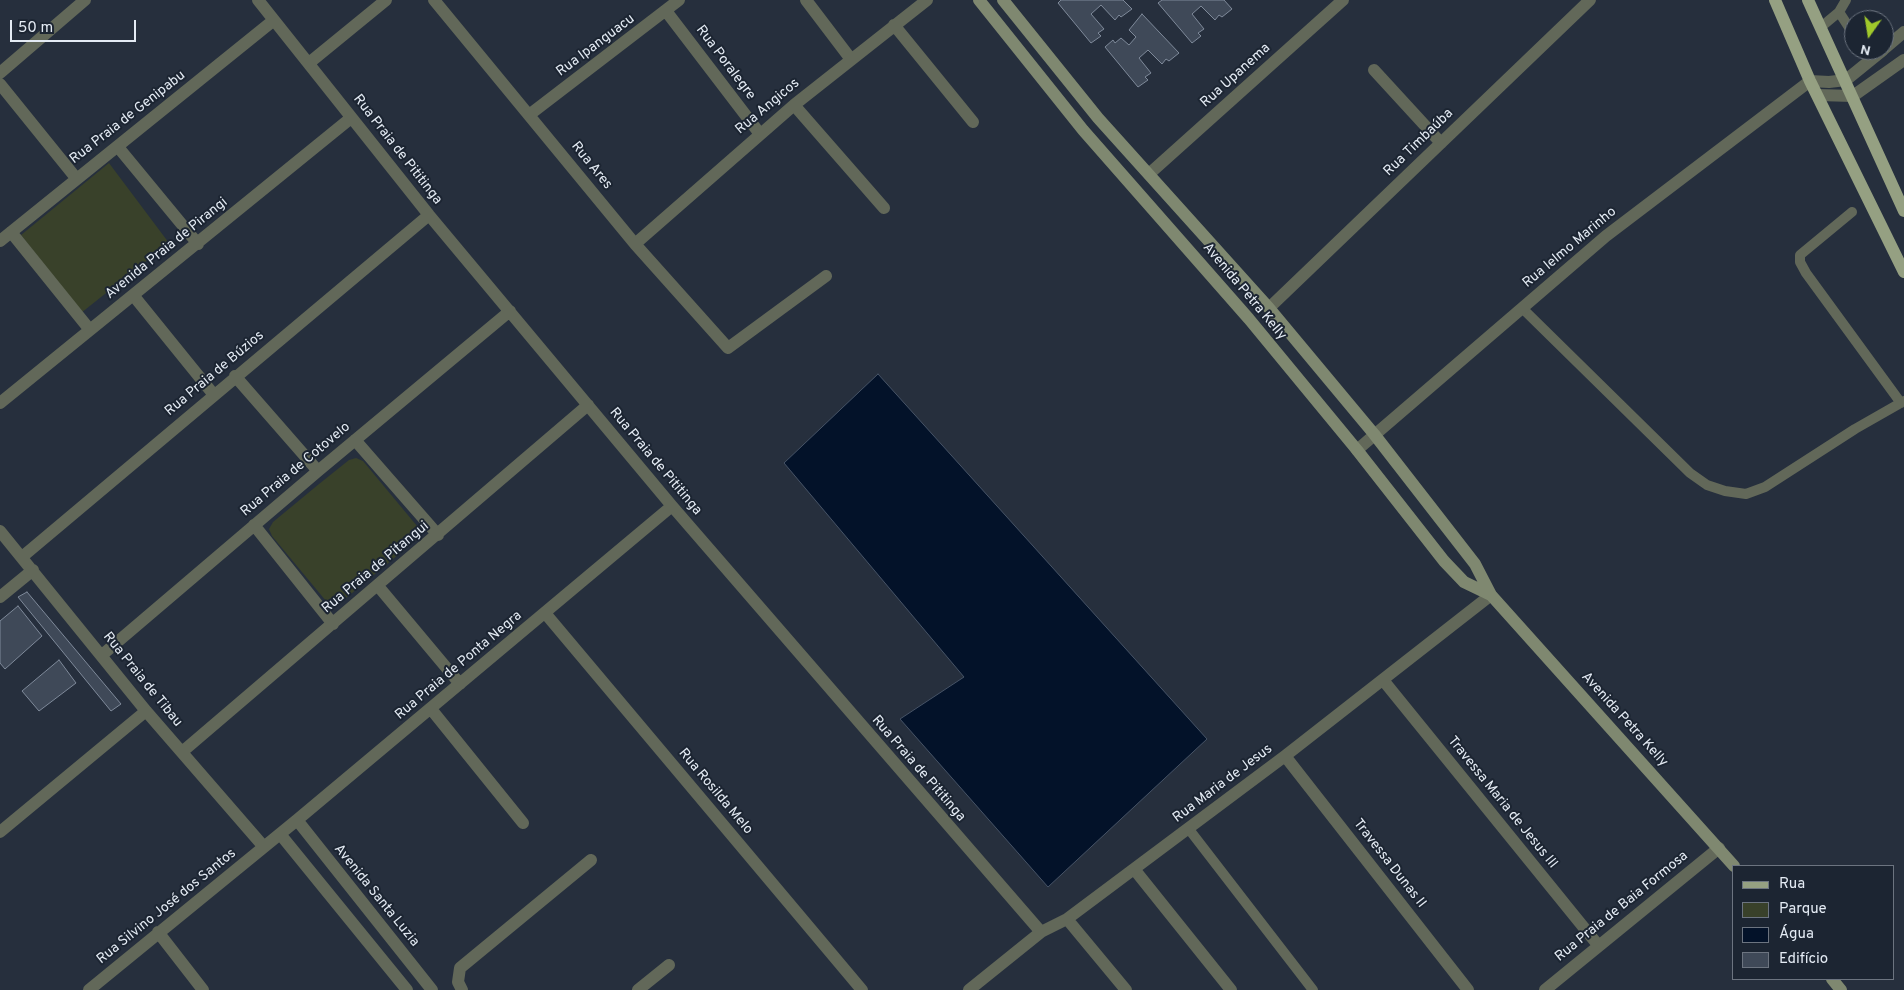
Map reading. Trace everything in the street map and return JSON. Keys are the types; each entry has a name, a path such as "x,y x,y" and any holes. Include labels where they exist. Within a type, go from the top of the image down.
{"main road":[{"path":"1775,0 1810,80 1904,272"},
{"path":"1808,0 1904,211"}],"street":[{"path":"0,73 85,0"},
{"name":"Rua Praia de Pititinga","path":"258,0 429,215 672,506 1041,932"},
{"path":"309,63 386,0"},
{"name":"Rua Ares","path":"434,0 635,244 728,348 826,276"},
{"name":"Rua Ipanguacu","path":"529,115 680,0"},
{"path":"806,0 850,58"},
{"name":"Rua Angicos","path":"635,244 850,58 927,0"},
{"name":"Avenida Petra Kelly","path":"979,0 1083,130 1249,319 1357,450 1444,561 1464,582 1491,595"},
{"name":"Avenida Petra Kelly","path":"1003,0 1098,118 1269,308 1374,434 1475,564 1491,595 1733,865"},
{"name":"Rua Upanema","path":"1149,174 1343,0"},
{"name":"Rua Timbaúba","path":"1269,308 1590,0"},
{"name":"Rua Poralegre","path":"666,11 760,134"},
{"name":"Rua Praia de Genipabu","path":"0,241 274,20"},
{"path":"894,25 973,122"},
{"path":"1894,40 1904,32"},
{"path":"1810,80 1829,82 1846,80 1869,60"},
{"path":"1818,95 1853,96 1904,60"},
{"path":"1374,70 1441,143"},
{"name":"Rua Ielmo Marinho","path":"1357,450 1606,236 1810,80"},
{"path":"0,84 76,178"},
{"path":"794,105 884,208"},
{"name":"Avenida Praia de Pirangi","path":"0,403 352,118"},
{"path":"118,146 198,244"},
{"name":"Rua Praia de Búzios","path":"22,558 235,376 429,215"},
{"path":"10,232 90,330"},
{"path":"133,295 214,395"},
{"name":"Rua Praia de Cotovelo","path":"102,655 510,311"},
{"path":"235,376 318,471"},
{"name":"Rua Praia de Pitangui","path":"182,752 438,536 588,405"},
{"path":"355,440 438,536"},
{"name":"Rua Praia de Ponta Negra","path":"264,847 672,506"},
{"path":"254,525 333,624"},
{"name":"Rua Praia de Tibau","path":"0,531 146,711 264,847"},
{"path":"0,597 33,570"},
{"path":"378,586 460,684"},
{"name":"Rua Maria de Jesus","path":"969,990 1041,932 1067,919 1285,756 1491,595"},
{"name":"Rua Rosilda Melo","path":"545,612 862,990"},
{"name":"Travessa Maria de Jesus III","path":"1384,680 1598,945"},
{"path":"431,709 522,823"},
{"path":"0,832 146,711"},
{"name":"Travessa Dunas II","path":"1285,756 1468,990"},
{"name":"Avenida Santa Luzia","path":"297,820 432,990"},
{"path":"280,834 407,990"},
{"name":"Rua Silvino José dos Santos","path":"89,990 264,847"},
{"name":"Rua Praia de Baia Formosa","path":"1545,990 1719,848"},
{"path":"462,990 458,982 460,968 591,860"},
{"path":"1134,869 1231,990"},
{"path":"1067,919 1126,990"},
{"path":"158,932 203,990"},
{"path":"638,990 669,965"},
{"path":"1833,980 1841,990"}],"lane":[{"path":"1820,27 1839,12 1846,0"},
{"path":"1839,12 1844,20"},
{"path":"1522,308 1690,473 1707,485 1725,491 1746,494 1765,487 1855,429 1903,402 1806,273 1800,262 1800,255 1852,212"},
{"path":"1188,828 1313,990"}],"green space":[{"path":"109,163 169,243 81,313 21,235"},
{"path":"356,458 363,461 417,526 420,534 416,540 340,603 333,605 326,601 272,536 269,529 273,522 319,484 349,460"}],"water":[{"path":"878,374 1207,739 1048,887 900,719 964,677 784,463"}],"building":[{"path":"1061,0 1123,0 1132,9 1121,17 1119,15 1115,20 1101,5 1091,14 1104,29 1098,33 1101,36 1091,43 1058,3"},
{"path":"1162,0 1224,0 1232,9 1222,17 1219,15 1215,20 1201,6 1192,14 1204,29 1198,33 1201,36 1192,43 1158,3"},
{"path":"1142,14 1179,53 1169,61 1166,59 1162,64 1148,50 1139,58 1151,73 1145,77 1148,80 1138,87 1105,47 1113,40 1115,43 1121,38 1129,45 1136,37 1129,30"},
{"path":"27,592 121,704 111,711 18,597"},
{"path":"18,606 42,636 5,669 0,663 0,621"},
{"path":"59,660 76,683 39,711 22,691"}]}
